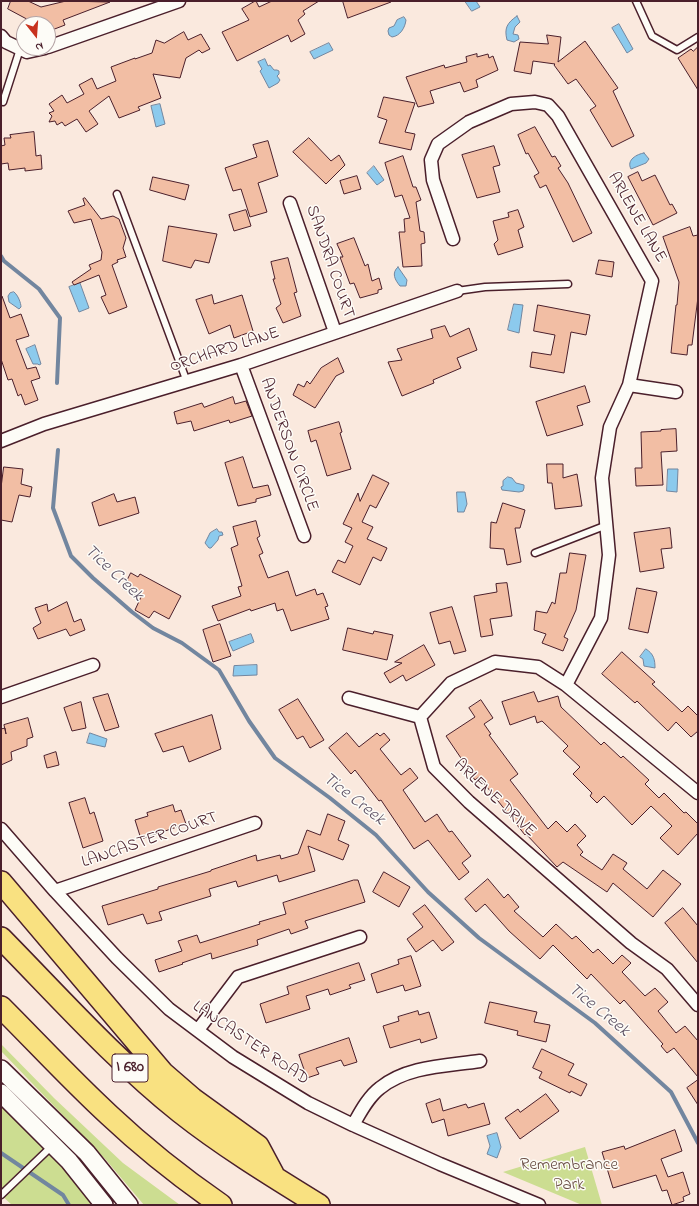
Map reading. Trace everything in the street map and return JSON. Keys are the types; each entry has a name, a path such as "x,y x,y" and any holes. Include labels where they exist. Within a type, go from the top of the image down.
{"highway":[{"path":"1,882 163,1074 193,1099 258,1146 276,1178"},
{"name":"I 680","path":"1,938 104,1044 143,1081 205,1131 318,1205"},
{"path":"1,1007 109,1115 149,1150 221,1205"}],"main road":[{"path":"1,1069 87,1153 129,1205"},
{"path":"1,1093 69,1161 104,1205"}],"street":[{"path":"56,44 179,1"},
{"path":"1,36 6,42 16,47"},
{"name":"ARLENE LANE","path":"453,240 433,180 431,160 438,144 469,122 511,104 535,102 548,105 558,116 652,281 629,385 610,428 602,478 609,555 600,618 566,685"},
{"name":"SANDRA COURT","path":"290,203 335,332"},
{"name":"ORCHARD LANE","path":"2,438 241,365 458,291"},
{"name":"ANDERSON CIRCLE","path":"241,365 304,536"},
{"path":"629,385 676,392"},
{"path":"349,698 420,717 451,682 495,662 538,667 566,685 698,793"},
{"path":"1,697 93,665"},
{"name":"ARLENE DRIVE","path":"420,717 434,767 475,807 631,943 666,969 698,1006"},
{"name":"LANCASTER COURT","path":"55,891 255,823"},
{"name":"LANCASTER ROAD","path":"1,829 55,891 117,958 169,1009 233,1056 308,1103 353,1125 440,1164 539,1205"},
{"path":"198,1030 238,976 360,937"},
{"path":"353,1125 367,1102 379,1088 400,1075 430,1068 480,1061"}],"lane":[{"path":"636,1 652,36 677,50 698,37"},
{"path":"3,102 18,56"},
{"path":"117,194 187,382"},
{"path":"458,291 484,288 568,284"},
{"path":"535,553 607,525"},
{"path":"1,1195 53,1145"}],"green space":[{"path":"1,1044 54,1098 123,1163 180,1205 144,1205 106,1160 1,1051"},
{"path":"1,1093 104,1205 12,1205 1,1195"},
{"name":"Remembrance Park","path":"585,1147 602,1205 582,1205 503,1172"}],"water":[{"path":"465,1 476,1 480,7 472,11"},
{"path":"517,16 520,22 515,27 513,34 518,35 519,39 514,42 507,40 506,29 511,21"},
{"path":"404,17 406,20 402,31 392,37 389,35 389,28 394,26 397,20"},
{"path":"619,24 633,49 627,53 612,28"},
{"path":"329,43 333,50 314,59 310,52"},
{"path":"265,59 268,66 270,65 274,70 279,71 277,76 280,80 278,83 269,88 260,71 262,69 258,62"},
{"path":"160,104 165,124 156,127 151,106"},
{"path":"644,153 649,159 646,163 631,169 631,160 635,156"},
{"path":"374,166 384,180 377,185 367,173"},
{"path":"398,267 407,280 406,286 400,286 395,279 394,274"},
{"path":"80,283 89,308 79,312 69,287"},
{"path":"14,292 20,303 21,307 19,309 9,302 8,296 10,293"},
{"path":"514,304 523,305 519,333 508,330"},
{"path":"35,345 41,364 39,365 33,364 26,349"},
{"path":"668,469 678,469 677,492 667,491"},
{"path":"508,477 512,478 516,483 524,485 523,491 502,490 501,487 503,486 503,481"},
{"path":"457,492 465,492 467,504 464,512 458,512"},
{"path":"217,529 219,532 222,532 223,535 219,536 218,540 211,548 209,548 205,543 210,533"},
{"path":"251,634 254,642 233,651 229,642"},
{"path":"646,649 654,657 655,668 644,666 643,659 640,657"},
{"path":"257,665 257,675 233,676 234,666"},
{"path":"90,733 107,739 105,747 87,743"},
{"path":"497,1133 501,1147 497,1158 487,1154 490,1146 487,1136"}],"building":[{"path":"11,1 28,1 41,7 66,1 110,2 63,20 65,25 56,28 56,16 21,16 8,9"},
{"path":"256,1 259,7 272,1 319,1 303,11 305,14 298,20 305,34 291,42 288,35 237,61 222,32 249,20 242,9"},
{"path":"343,1 391,1 391,2 348,18"},
{"path":"184,32 188,40 201,34 210,49 202,53 199,50 186,58 180,78 153,74 161,98 138,107 140,110 119,118 109,96 89,111 98,124 86,132 77,119 65,126 62,122 57,125 55,121 49,122 52,116 49,113 54,111 49,104 62,95 67,103 84,94 79,85 92,78 97,89 116,81 111,67 152,53 156,40 164,43"},
{"path":"547,35 561,37 558,62 585,41 618,88 613,91 634,136 612,147 590,110 596,106 576,79 568,84 554,65 555,64 533,61 531,74 514,71 520,42 548,44"},
{"path":"698,47 698,90 678,58 691,49 693,51"},
{"path":"477,54 477,57 488,54 489,58 493,56 498,70 476,80 478,87 464,92 460,82 430,91 434,103 418,107 406,77 444,65 445,68 467,62 466,57"},
{"path":"384,97 415,103 405,132 415,134 411,150 379,143 387,120 378,117"},
{"path":"535,127 552,157 555,156 561,166 558,168 568,183 592,233 573,242 546,185 540,188 534,176 539,173 528,153 526,154 518,135"},
{"path":"34,132 36,156 41,155 42,169 25,171 25,168 9,170 8,163 1,164 1,146 5,145 4,138 11,138 10,135"},
{"path":"309,138 331,161 339,155 345,165 326,184 293,152"},
{"path":"268,141 278,176 258,183 267,212 250,217 241,189 233,191 225,168 257,157 253,145"},
{"path":"494,146 500,165 493,167 500,192 477,198 462,155"},
{"path":"403,156 413,187 416,187 421,200 416,202 420,231 424,232 425,243 421,244 422,266 403,267 399,232 405,232 404,219 410,218 402,195 395,197 385,163"},
{"path":"638,172 642,181 655,175 670,205 672,204 677,213 653,225 628,177"},
{"path":"357,176 361,189 344,194 340,181"},
{"path":"153,177 189,185 185,200 150,190"},
{"path":"85,198 101,219 113,216 119,219 126,238 123,248 126,257 117,260 118,262 112,265 127,307 109,314 101,297 106,295 99,275 74,285 72,282 91,269 89,265 101,260 102,252 91,219 74,223 68,211 85,205 83,199"},
{"path":"246,210 251,226 234,231 229,215"},
{"path":"518,210 524,227 518,230 523,247 498,255 494,244 498,240 493,221 509,217 508,213"},
{"path":"169,226 217,234 209,263 195,260 191,268 163,261"},
{"path":"690,227 693,236 698,235 698,297 692,345 688,345 687,355 671,353 679,282 663,237"},
{"path":"354,238 365,266 368,264 372,281 379,278 382,289 378,290 378,293 360,298 354,283 350,284 340,257 343,257 337,244"},
{"path":"288,258 297,292 294,293 301,316 283,323 276,308 281,304 273,279 275,279 271,262"},
{"path":"599,260 614,262 612,277 596,274"},
{"path":"212,295 214,304 242,295 253,331 234,338 230,325 209,334 196,300"},
{"path":"1,296 10,318 21,314 29,336 16,340 27,369 36,367 40,378 31,381 38,400 25,405 21,394 18,396 12,379 8,380 1,359"},
{"path":"538,305 590,315 586,335 571,332 564,373 530,367 532,352 551,355 555,335 534,331"},
{"path":"445,326 450,337 469,328 477,350 457,358 461,368 433,380 434,383 402,396 388,362 402,360 397,349 433,338 431,330"},
{"path":"338,358 344,372 336,376 315,408 293,395 298,384 304,387 307,381 310,384 321,368"},
{"path":"585,386 590,402 577,406 583,425 547,436 536,402"},
{"path":"233,397 235,404 246,401 252,416 230,423 229,420 194,431 191,421 177,424 174,412 202,403 204,407"},
{"path":"339,422 342,432 340,433 351,469 327,476 316,440 311,442 308,431"},
{"path":"676,429 677,451 661,452 663,485 636,486 635,468 642,468 641,432"},
{"path":"243,457 253,488 268,485 271,495 256,499 256,502 238,506 225,463"},
{"path":"547,464 563,464 563,478 577,474 582,506 555,509 552,483 548,483"},
{"path":"4,467 23,469 21,484 32,487 30,497 19,495 12,522 1,520 1,488"},
{"path":"373,475 389,483 376,508 370,505 362,522 373,527 367,539 387,548 381,561 373,557 360,585 332,572 338,560 345,563 353,546 345,542 352,528 343,524 358,493 360,501"},
{"path":"114,494 117,502 135,497 139,513 99,526 92,503"},
{"path":"503,503 525,510 520,528 515,528 521,562 507,565 504,549 490,548 491,522 496,523"},
{"path":"256,521 260,536 257,538 263,553 259,555 268,578 288,571 296,596 315,589 317,595 323,593 328,606 325,607 329,619 291,631 283,609 277,611 275,603 251,611 250,609 218,621 212,606 241,596 238,587 242,586 231,548 238,545 233,527"},
{"path":"670,528 672,548 661,549 664,568 640,572 634,533"},
{"path":"570,553 586,555 576,610 564,637 568,639 563,651 542,643 546,634 534,630 536,611 547,613 552,602 555,604 560,573 566,573"},
{"path":"131,573 138,577 140,574 181,596 169,619 154,611 149,618 135,610 141,597 123,589"},
{"path":"507,583 512,616 490,619 493,635 481,637 474,596 497,592 496,584"},
{"path":"637,588 657,592 648,633 629,629"},
{"path":"67,602 74,622 81,619 85,630 70,636 66,629 38,639 33,628 41,623 35,608 47,604 48,611"},
{"path":"452,607 466,651 454,654 450,641 439,644 430,613"},
{"path":"220,624 231,656 213,662 203,630"},
{"path":"348,628 373,634 374,631 393,635 387,660 343,650"},
{"path":"424,645 435,665 406,681 403,675 390,683 384,673 402,663 395,662"},
{"path":"622,652 655,682 652,684 682,712 688,706 698,716 698,731 691,737 676,722 668,731 637,701 635,703 602,674"},
{"path":"534,692 538,702 558,696 561,707 601,745 604,742 621,758 623,756 649,780 645,784 659,798 664,793 684,813 686,812 698,824 698,833 678,855 660,838 672,826 651,806 632,825 604,796 597,803 590,796 592,793 573,774 580,767 563,751 568,746 542,721 537,723 535,716 510,725 502,702"},
{"path":"108,694 119,727 105,731 93,698"},
{"path":"298,699 324,740 310,748 303,736 297,739 279,710"},
{"path":"481,700 493,718 484,724 491,734 489,735 518,774 510,780 548,829 556,821 567,832 575,824 586,836 577,845 583,852 580,855 602,870 613,854 627,863 623,869 647,889 663,870 681,884 653,917 613,883 607,892 563,862 557,867 526,834 525,835 479,777 475,780 446,736 475,717 469,708"},
{"path":"81,702 86,728 72,731 64,708"},
{"path":"212,715 221,749 189,762 183,746 163,752 155,734"},
{"path":"28,718 33,737 27,739 27,746 11,752 12,760 1,765 1,729 5,728 4,725"},
{"path":"347,733 359,747 377,733 380,736 384,733 390,740 380,749 401,775 410,768 418,778 403,790 425,822 437,814 449,832 452,831 471,856 462,863 469,872 459,880 428,840 414,849 381,800 379,801 355,770 351,774 329,748"},
{"path":"56,752 59,765 47,768 44,756"},
{"path":"85,798 90,814 94,812 103,841 83,848 69,803"},
{"path":"173,805 175,812 181,810 186,824 141,839 135,820 148,816 147,813"},
{"path":"328,814 345,821 338,840 349,845 343,860 308,846 315,871 279,882 277,875 238,887 236,881 209,889 211,896 159,912 162,920 147,924 143,914 108,925 102,906 158,889 158,887 211,871 256,855 257,861 280,855 281,859 298,854 307,830 320,835"},
{"path":"384,872 410,887 399,907 373,892"},
{"path":"488,879 504,898 508,894 519,907 514,911 543,937 556,924 572,939 576,936 593,953 598,949 613,964 622,955 631,963 622,972 645,996 655,988 668,1002 658,1011 676,1033 685,1026 698,1041 698,1077 674,1048 667,1053 661,1046 663,1044 624,1000 620,1004 591,974 587,979 553,945 540,959 509,931 485,904 476,912 465,899"},
{"path":"358,880 365,902 305,921 308,928 291,934 289,929 257,940 258,945 212,959 211,953 159,972 155,960 182,951 178,941 197,935 200,943 260,924 259,922 286,914 283,903"},
{"path":"425,905 454,942 442,951 433,940 416,952 407,939 423,927 413,914"},
{"path":"683,908 698,926 698,963 665,923"},
{"path":"411,956 421,986 405,991 403,985 377,993 371,974 399,964 398,960"},
{"path":"359,963 365,980 349,985 351,988 330,995 328,989 306,996 310,1009 266,1023 260,1004 289,994 287,987"},
{"path":"490,1002 537,1012 534,1022 550,1025 546,1042 517,1035 518,1031 485,1023"},
{"path":"418,1011 419,1015 429,1012 437,1038 421,1043 420,1039 390,1048 383,1026 399,1021 398,1017"},
{"path":"349,1038 357,1062 344,1066 341,1060 316,1068 319,1074 307,1078 299,1055"},
{"path":"542,1049 574,1064 568,1075 587,1084 581,1096 571,1091 570,1093 539,1078 542,1072 533,1068"},
{"path":"698,1080 698,1105 687,1088"},
{"path":"546,1094 559,1111 520,1139 505,1118 518,1109 520,1112"},
{"path":"440,1099 443,1111 466,1104 468,1108 484,1103 490,1124 448,1136 444,1119 432,1123 426,1104"},
{"path":"675,1130 682,1151 661,1159 668,1177 683,1172 690,1194 683,1197 684,1201 672,1205 667,1190 662,1191 656,1175 613,1188 602,1152 624,1146 625,1149"}],"waterway":[{"name":"Tice Creek","path":"1,256 4,261 39,289 60,318 57,383"},
{"name":"Tice Creek","path":"58,450 53,508 71,556 93,578 132,612 153,628 182,643 219,670 249,721 275,758 330,798 376,835 428,892 479,938 595,1023 671,1092 698,1143"},
{"path":"1,1153 63,1195 69,1205"}]}
